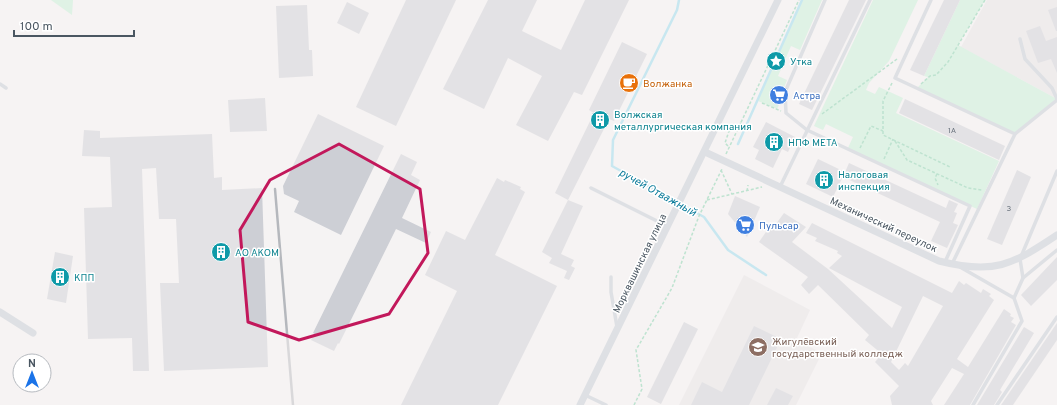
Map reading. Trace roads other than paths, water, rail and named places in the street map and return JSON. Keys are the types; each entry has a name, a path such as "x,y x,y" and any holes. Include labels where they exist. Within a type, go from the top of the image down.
{"street":[{"name":"Морквашинская улица","path":"580,405 778,0"},
{"name":"Механический переулок","path":"705,152 944,262 955,265 990,267 1020,259 1057,235"},
{"path":"0,312 33,334"}],"lane":[{"path":"825,0 785,92 786,113 807,130 970,206 944,262"},
{"path":"777,186 811,122 870,0"},
{"path":"931,0 895,78 1015,134"},
{"path":"973,405 1022,321 1014,298 955,265 1015,134 1057,99 1052,88 1026,59 1020,40"},
{"path":"0,84 6,88"},
{"path":"1023,278 1020,259 1057,171"},
{"path":"591,188 668,227"},
{"path":"1014,298 1023,278 1057,250"},
{"path":"611,277 611,292 617,330"},
{"path":"997,405 1057,317"},
{"path":"585,395 606,405"}],"waterway":[{"name":"ручей Отважный","path":"679,0 677,10 613,140 612,166 704,217 728,250 766,275"},
{"name":"ручей Отважный","path":"738,144 802,0"}],"railway":[{"path":"275,189 293,405"}],"place":[{"name":"Утка","path":"776,61"},
{"name":"Волжанка","path":"629,83"},
{"name":"Астра","path":"779,95"},
{"name":"Волжская металлургическая компания","path":"600,120"},
{"name":"НПФ МЕТА","path":"774,142"},
{"name":"Налоговая инспекция","path":"824,180"},
{"name":"Пульсар","path":"745,225"},
{"name":"АО АКОМ","path":"221,252"},
{"name":"КПП","path":"60,277"},
{"name":"Жигулёвский государственный колледж","path":"758,347"}]}
